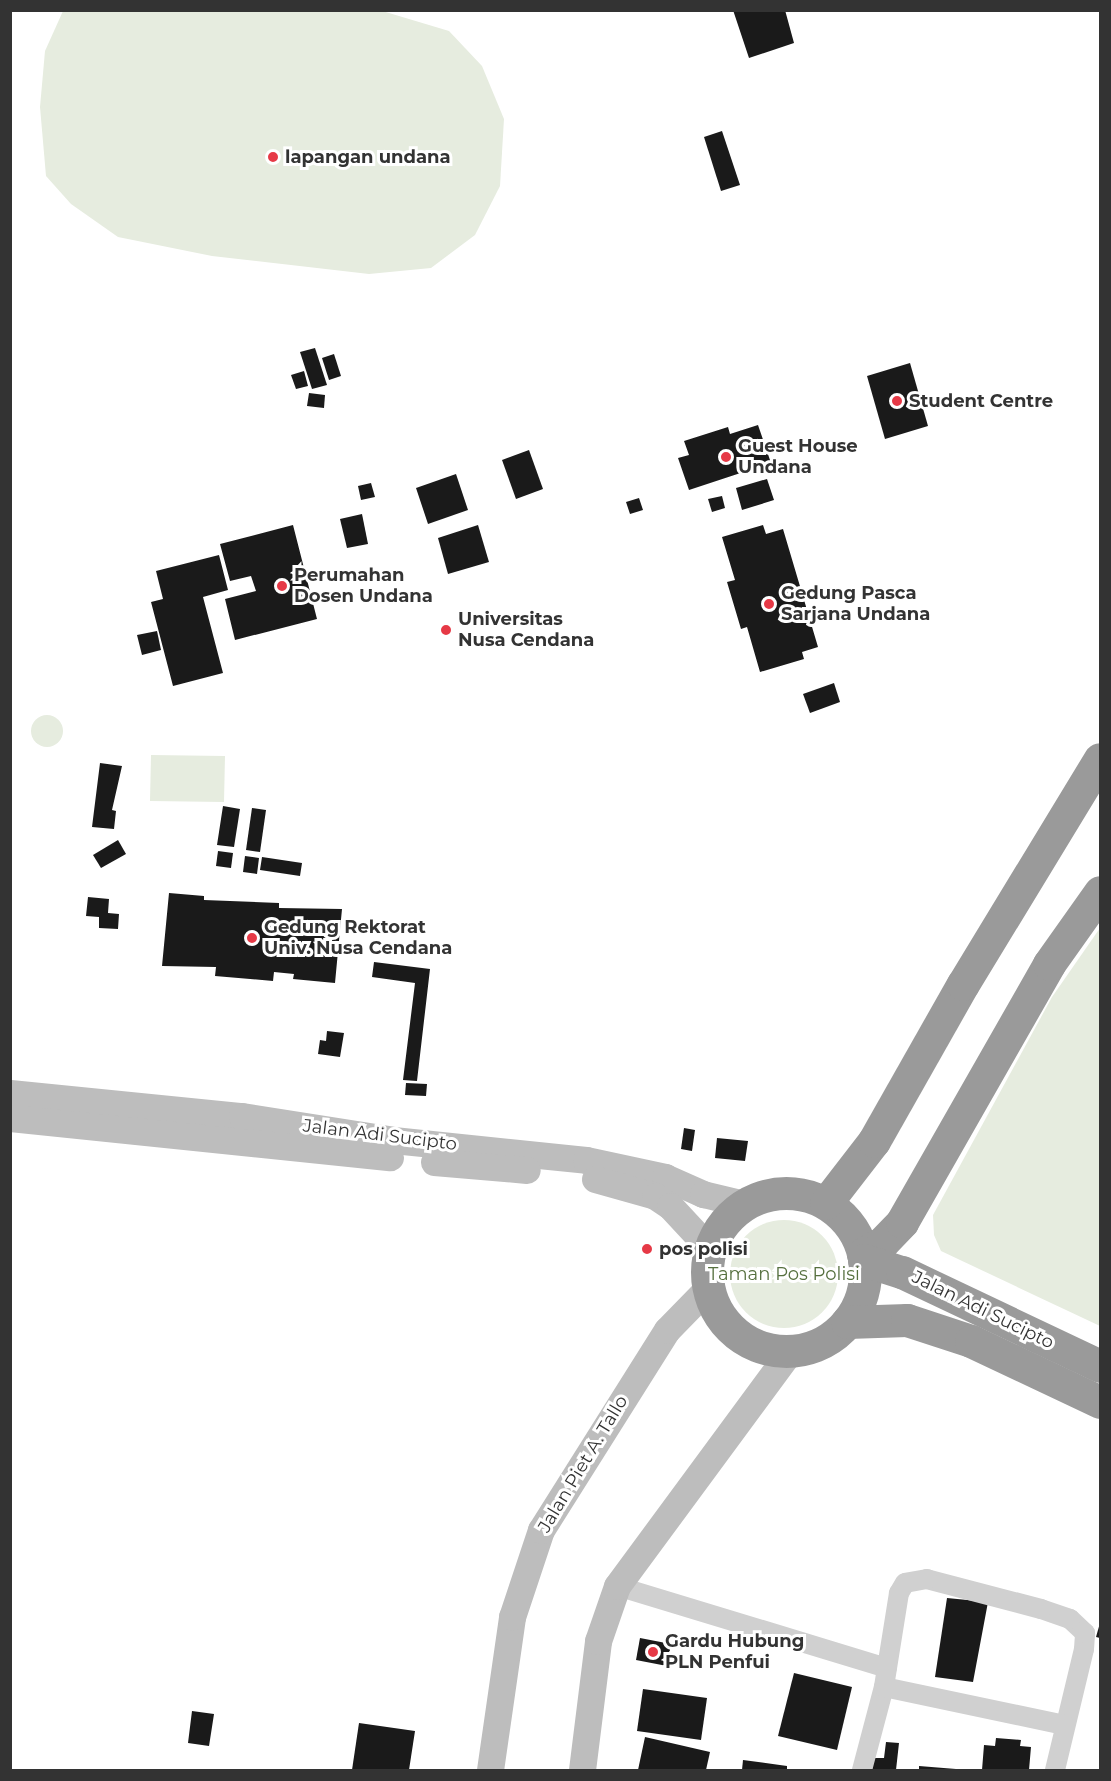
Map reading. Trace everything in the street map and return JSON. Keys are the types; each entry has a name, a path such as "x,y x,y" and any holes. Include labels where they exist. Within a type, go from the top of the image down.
{"highway":[{"path":"826,1203 874,1141 963,984 1101,759"},
{"path":"863,1257 882,1243 902,1221 1049,964 1101,892"},
{"path":"799,1193 826,1203 856,1234 863,1257 858,1303 847,1322 821,1342 790,1351 762,1348 737,1335 718,1314 708,1288 710,1249 729,1216 744,1204 771,1194 799,1193"},
{"name":"Jalan Adi Sucipto","path":"863,1257 903,1272 1101,1366"},
{"name":"Jalan Adi Sucipto","path":"847,1322 907,1320 971,1341 1101,1402"}],"main road":[{"name":"Jalan Adi Sucipto","path":"10,1093 242,1116 393,1140 586,1160 665,1177 703,1194 744,1204"},
{"name":"Jalan Adi Sucipto","path":"10,1118 576,1175 655,1196 670,1206 710,1249"},
{"name":"Jalan Piet A. Tallo","path":"490,1770 512,1617 541,1530 667,1330 708,1288"},
{"path":"582,1770 598,1641 617,1587 790,1351"}],"street":[{"path":"862,1770 885,1678 899,1593 912,1579 927,1579 1070,1619 1085,1633 1092,1651 1065,1725 1055,1770"},
{"path":"617,1587 885,1678 1065,1725"}],"green space":[{"name":"lapangan undana","path":"379,10 449,31 482,66 504,119 500,186 475,235 431,268 369,274 212,256 118,237 71,204 46,176 40,107 45,51 63,11"},
{"path":"47,715 58,720 63,731 58,742 47,747 36,742 31,731 36,720"},
{"path":"151,755 225,756 224,802 150,801"},
{"path":"1100,928 1100,1326 941,1251 934,1235 933,1215 1052,997"},
{"name":"Taman Pos Polisi","path":"784,1220 805,1224 822,1236 834,1253 838,1274 834,1295 822,1312 805,1324 784,1328 763,1324 746,1312 734,1295 730,1274 734,1253 746,1236 763,1224"}],"building":[{"path":"733,10 785,10 794,43 749,58"},
{"path":"722,131 740,185 721,191 704,137"},
{"path":"315,348 327,385 312,389 300,352"},
{"path":"334,354 341,376 329,380 322,358"},
{"name":"Student Centre","path":"910,363 928,426 885,439 867,376"},
{"path":"304,371 308,386 296,389 291,375"},
{"path":"309,393 325,395 324,408 307,406"},
{"name":"Guest House Undana","path":"758,425 771,463 689,490 678,458 689,455 684,441 728,427 730,434"},
{"path":"529,450 543,489 516,499 502,460"},
{"path":"456,474 468,510 428,524 416,488"},
{"path":"767,479 774,500 742,510 736,488"},
{"path":"371,483 375,497 361,500 358,486"},
{"path":"722,496 725,508 712,512 708,499"},
{"path":"639,498 643,510 630,514 626,502"},
{"path":"362,514 368,544 347,548 340,519"},
{"name":"Perumahan Dosen Undana","path":"293,525 317,619 235,640 225,599 256,591 251,576 230,581 220,544"},
{"path":"478,525 489,562 448,574 438,538"},
{"name":"Gedung Pasca Sarjana Undana","path":"763,525 766,534 783,529 818,647 802,652 804,659 760,672 747,627 741,629 727,582 735,580 722,537"},
{"path":"219,555 228,590 203,597 223,673 173,686 151,602 163,599 156,571"},
{"path":"157,631 161,650 142,655 137,635"},
{"path":"834,683 840,702 810,713 803,694"},
{"path":"100,763 122,766 112,810 116,811 114,829 92,827"},
{"path":"223,806 240,809 234,847 217,845"},
{"path":"252,808 266,810 260,852 246,850"},
{"path":"118,840 126,854 101,868 93,855"},
{"path":"218,851 233,853 231,868 216,866"},
{"path":"245,856 259,858 257,874 243,872"},
{"path":"262,857 302,863 300,876 260,870"},
{"name":"Gedung Rektorat Univ. Nusa Cendana","path":"169,893 204,896 204,900 279,903 279,908 342,909 335,983 293,979 294,974 274,972 273,981 215,976 216,967 162,966"},
{"path":"88,897 109,899 108,913 119,914 118,929 99,928 99,917 86,916"},
{"path":"374,962 430,969 417,1081 403,1080 415,983 372,977"},
{"path":"327,1031 344,1033 340,1057 318,1054 320,1040 326,1041"},
{"path":"406,1083 427,1084 426,1096 405,1095"},
{"path":"684,1128 695,1130 692,1151 681,1149"},
{"path":"717,1138 748,1141 745,1161 715,1158"},
{"path":"947,1598 988,1602 973,1682 935,1677"},
{"path":"1100,1623 1100,1638 1096,1637"},
{"name":"Gardu Hubung PLN Penfui","path":"640,1638 671,1644 667,1666 636,1660"},
{"path":"794,1673 852,1687 837,1750 778,1736"},
{"path":"643,1689 707,1698 701,1740 637,1731"},
{"path":"192,1711 214,1714 209,1746 188,1743"},
{"path":"359,1723 415,1731 409,1770 352,1770"},
{"path":"645,1737 710,1752 706,1770 638,1770"},
{"path":"996,1738 1021,1740 1020,1746 1031,1747 1029,1770 982,1770 984,1745 995,1746"},
{"path":"886,1742 899,1743 896,1770 872,1770 873,1758 884,1758"},
{"path":"743,1760 787,1766 787,1770 742,1770"},
{"path":"919,1766 956,1769 956,1770 919,1770"}],"place":[{"name":"lapangan undana","path":"273,157"},
{"name":"Student Centre","path":"897,401"},
{"name":"Guest House Undana","path":"726,457"},
{"name":"Perumahan Dosen Undana","path":"282,586"},
{"name":"Gedung Pasca Sarjana Undana","path":"769,604"},
{"name":"Universitas Nusa Cendana","path":"446,630"},
{"name":"Gedung Rektorat Univ. Nusa Cendana","path":"252,938"},
{"name":"pos polisi","path":"647,1249"},
{"name":"Gardu Hubung PLN Penfui","path":"653,1652"}]}
